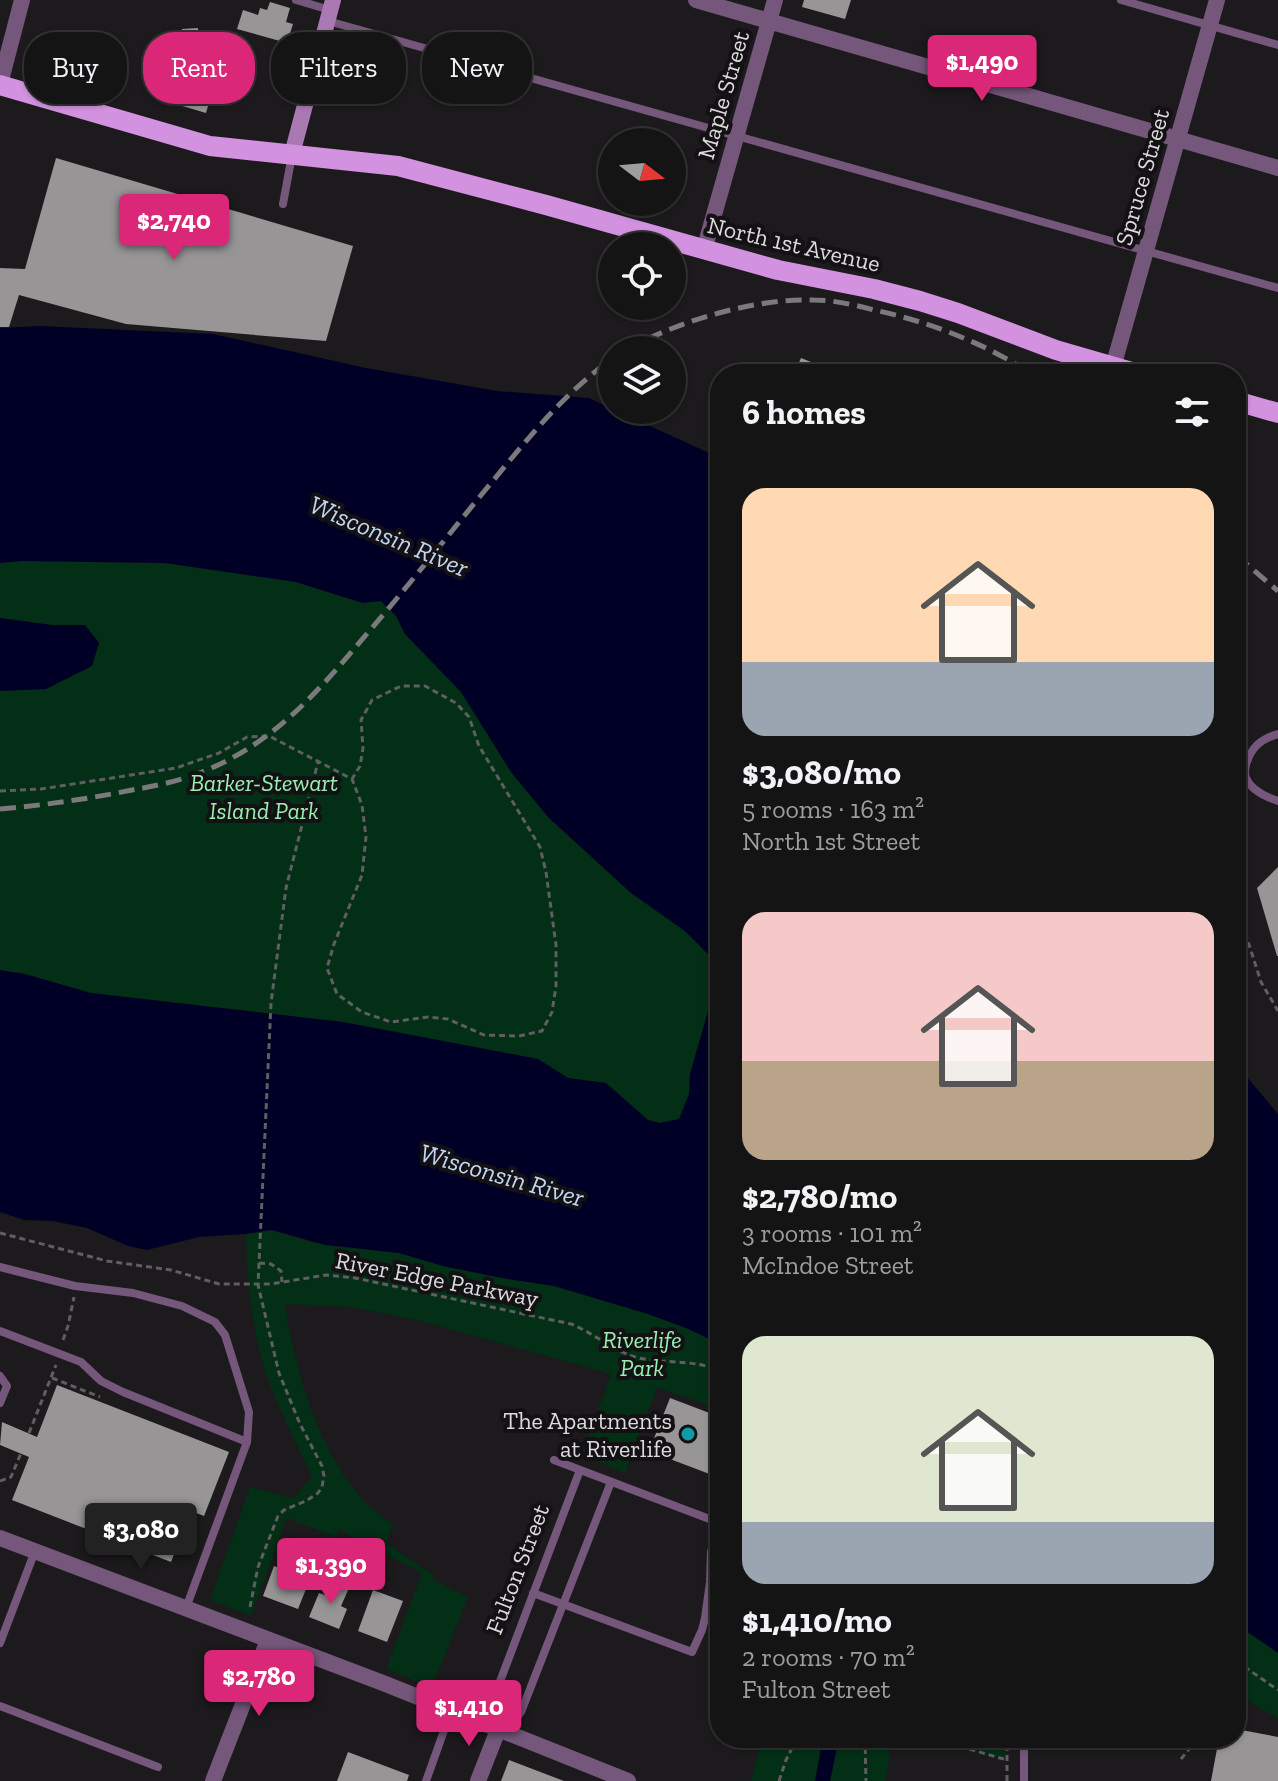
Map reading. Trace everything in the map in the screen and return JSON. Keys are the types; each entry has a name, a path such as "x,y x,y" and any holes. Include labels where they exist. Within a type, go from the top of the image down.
{"main road":[{"name":"North 1st Avenue","path":"0,85 210,146 398,166 786,272 920,301 1096,364"},
{"path":"1246,404 1278,413"}],"street":[{"path":"0,85 22,0"},
{"path":"696,0 1278,168"},
{"name":"Maple Street","path":"704,250 775,0"},
{"name":"Spruce Street","path":"1114,364 1217,0"},
{"path":"292,154 330,10"},
{"path":"0,1538 628,1781"},
{"path":"213,1781 268,1640"},
{"name":"Fulton Street","path":"478,1781 498,1730"}],"lane":[{"path":"296,0 737,136 1278,288"},
{"path":"1121,0 1278,45"},
{"path":"283,204 292,154"},
{"path":"1246,764 1256,744 1278,734"},
{"path":"1246,778 1260,793 1278,801"},
{"path":"0,1267 75,1286 150,1297 182,1306 215,1322 225,1335 249,1412 247,1442 185,1609"},
{"path":"0,1331 81,1362 101,1381 123,1392 247,1442"},
{"path":"0,1376 7,1386 0,1403"},
{"path":"554,1460 710,1520"},
{"name":"Fulton Street","path":"580,1470 491,1706 498,1730 513,1722 521,1712 611,1482"},
{"path":"0,1643 35,1551"},
{"path":"533,1593 692,1652 702,1630 710,1582"},
{"path":"0,1706 158,1767"},
{"path":"426,1781 451,1711"},
{"path":"1024,1748 1024,1781"}],"path":[{"path":"0,791 41,789 176,768 219,753 247,737 269,736 352,779 362,805 366,837 362,875 327,968 337,994 362,1012 391,1022 428,1017 448,1019 484,1035 519,1036 542,1031 552,1012 556,986 556,945 546,872 540,847 479,746 469,717 456,703 425,686 401,686 372,700 361,720 363,748 360,766 352,779"},
{"path":"250,1607 258,1567 278,1516 318,1493 324,1476 279,1373 258,1285 271,1003 286,888 318,762"},
{"path":"1246,935 1261,982 1278,1011"},
{"name":"River Edge Parkway","path":"0,1233 95,1259 164,1268 214,1284 258,1285 326,1275 365,1280 571,1324 629,1355 660,1362 694,1362 710,1368"},
{"path":"259,1263 271,1264 281,1271 282,1282"},
{"path":"62,1344 74,1296"},
{"path":"29,1433 57,1361"},
{"path":"52,1378 108,1400"},
{"path":"0,1481 10,1478 21,1453"},
{"path":"1246,1668 1278,1690"},
{"path":"779,1781 792,1748"},
{"path":"865,1748 866,1781"},
{"path":"966,1748 1007,1760"},
{"path":"1007,1748 1007,1781"},
{"path":"1181,1759 1190,1748"}],"green space":[{"name":"Barker-Stewart Island Park","path":"0,563 165,563 296,582 363,603 380,600 396,616 405,634 461,692 511,772 548,817 631,893 685,931 710,956 709,1008 690,1074 689,1094 679,1119 660,1123 648,1120 606,1083 568,1078 538,1059 343,1022 91,993 0,970 0,691 47,689 85,625 52,625 0,618"},
{"name":"Riverlife Park","path":"267,1229 311,1242 399,1253 443,1266 554,1286 686,1328 710,1339 710,1407 657,1388 625,1473 582,1455 611,1374 421,1321 351,1307 285,1304 297,1363 318,1426 332,1456 350,1483 370,1506 393,1523 386,1543 434,1575 432,1579 468,1597 432,1687 386,1669 422,1573 339,1530 336,1537 287,1518 251,1616 210,1600 250,1487 294,1498 312,1477 266,1374 250,1294 246,1234"},
{"path":"1246,1631 1278,1653 1278,1719 1246,1699"},
{"path":"759,1748 821,1748 815,1781 751,1781"},
{"path":"837,1748 891,1748 886,1781 830,1781"},
{"path":"966,1748 1005,1748 1006,1759"}],"water":[{"name":"Wisconsin River","path":"40,326 213,334 366,368 497,391 589,398 598,402 598,424 646,424 710,453 710,956 685,931 631,893 548,817 511,772 461,692 405,634 396,616 381,601 363,603 296,582 165,563 0,563 0,328"},
{"path":"0,618 52,625 85,625 99,643 92,666 46,689 0,691"},
{"name":"Wisconsin River","path":"0,970 91,993 343,1022 538,1059 568,1078 606,1083 648,1120 660,1123 679,1119 689,1094 690,1074 710,1002 710,1339 648,1314 554,1286 443,1266 399,1253 325,1245 272,1230 199,1237 147,1250 128,1246 87,1228 53,1221 24,1220 0,1212"},
{"path":"1246,1076 1278,1114 1278,1653 1246,1631"},
{"path":"821,1748 837,1748 830,1781 815,1781"}],"building":[{"path":"804,0 851,0 845,19 802,7"},
{"path":"270,2 290,8 286,22 293,24 290,32 271,32 271,39 237,29 243,10 258,15 260,8 267,10"},
{"path":"198,28 198,32 182,32 182,29"},
{"path":"179,104 209,104 206,113"},
{"path":"56,158 353,246 326,341 126,324 19,295 9,327 0,327 0,268 25,269"},
{"path":"801,358 816,364 798,364"},
{"path":"1278,867 1278,956 1277,956 1257,888"},
{"path":"57,1385 229,1452 204,1516 191,1511 171,1562 12,1500 29,1457 0,1445 2,1422 37,1437"},
{"name":"The Apartments at Riverlife","path":"670,1398 710,1413 710,1474 649,1451"},
{"path":"274,1566 310,1579 298,1609 263,1596"},
{"path":"331,1580 349,1588 341,1606 347,1609 339,1629 309,1617 319,1593 325,1595"},
{"path":"373,1590 403,1601 387,1642 358,1631"},
{"path":"1246,1731 1278,1737 1278,1781 1211,1781 1217,1748 1246,1748"},
{"path":"348,1752 409,1775 407,1781 337,1781"},
{"path":"509,1760 564,1781 501,1781"}],"railway":[{"path":"654,336 742,307 791,300 822,300 859,306 936,327 976,343 1014,364"},
{"path":"0,809 83,799 176,781 229,760 275,729 334,672 543,422 598,369"},
{"path":"1246,564 1278,591"}],"place":[{"name":"The Apartments at Riverlife","path":"688,1434"}]}
